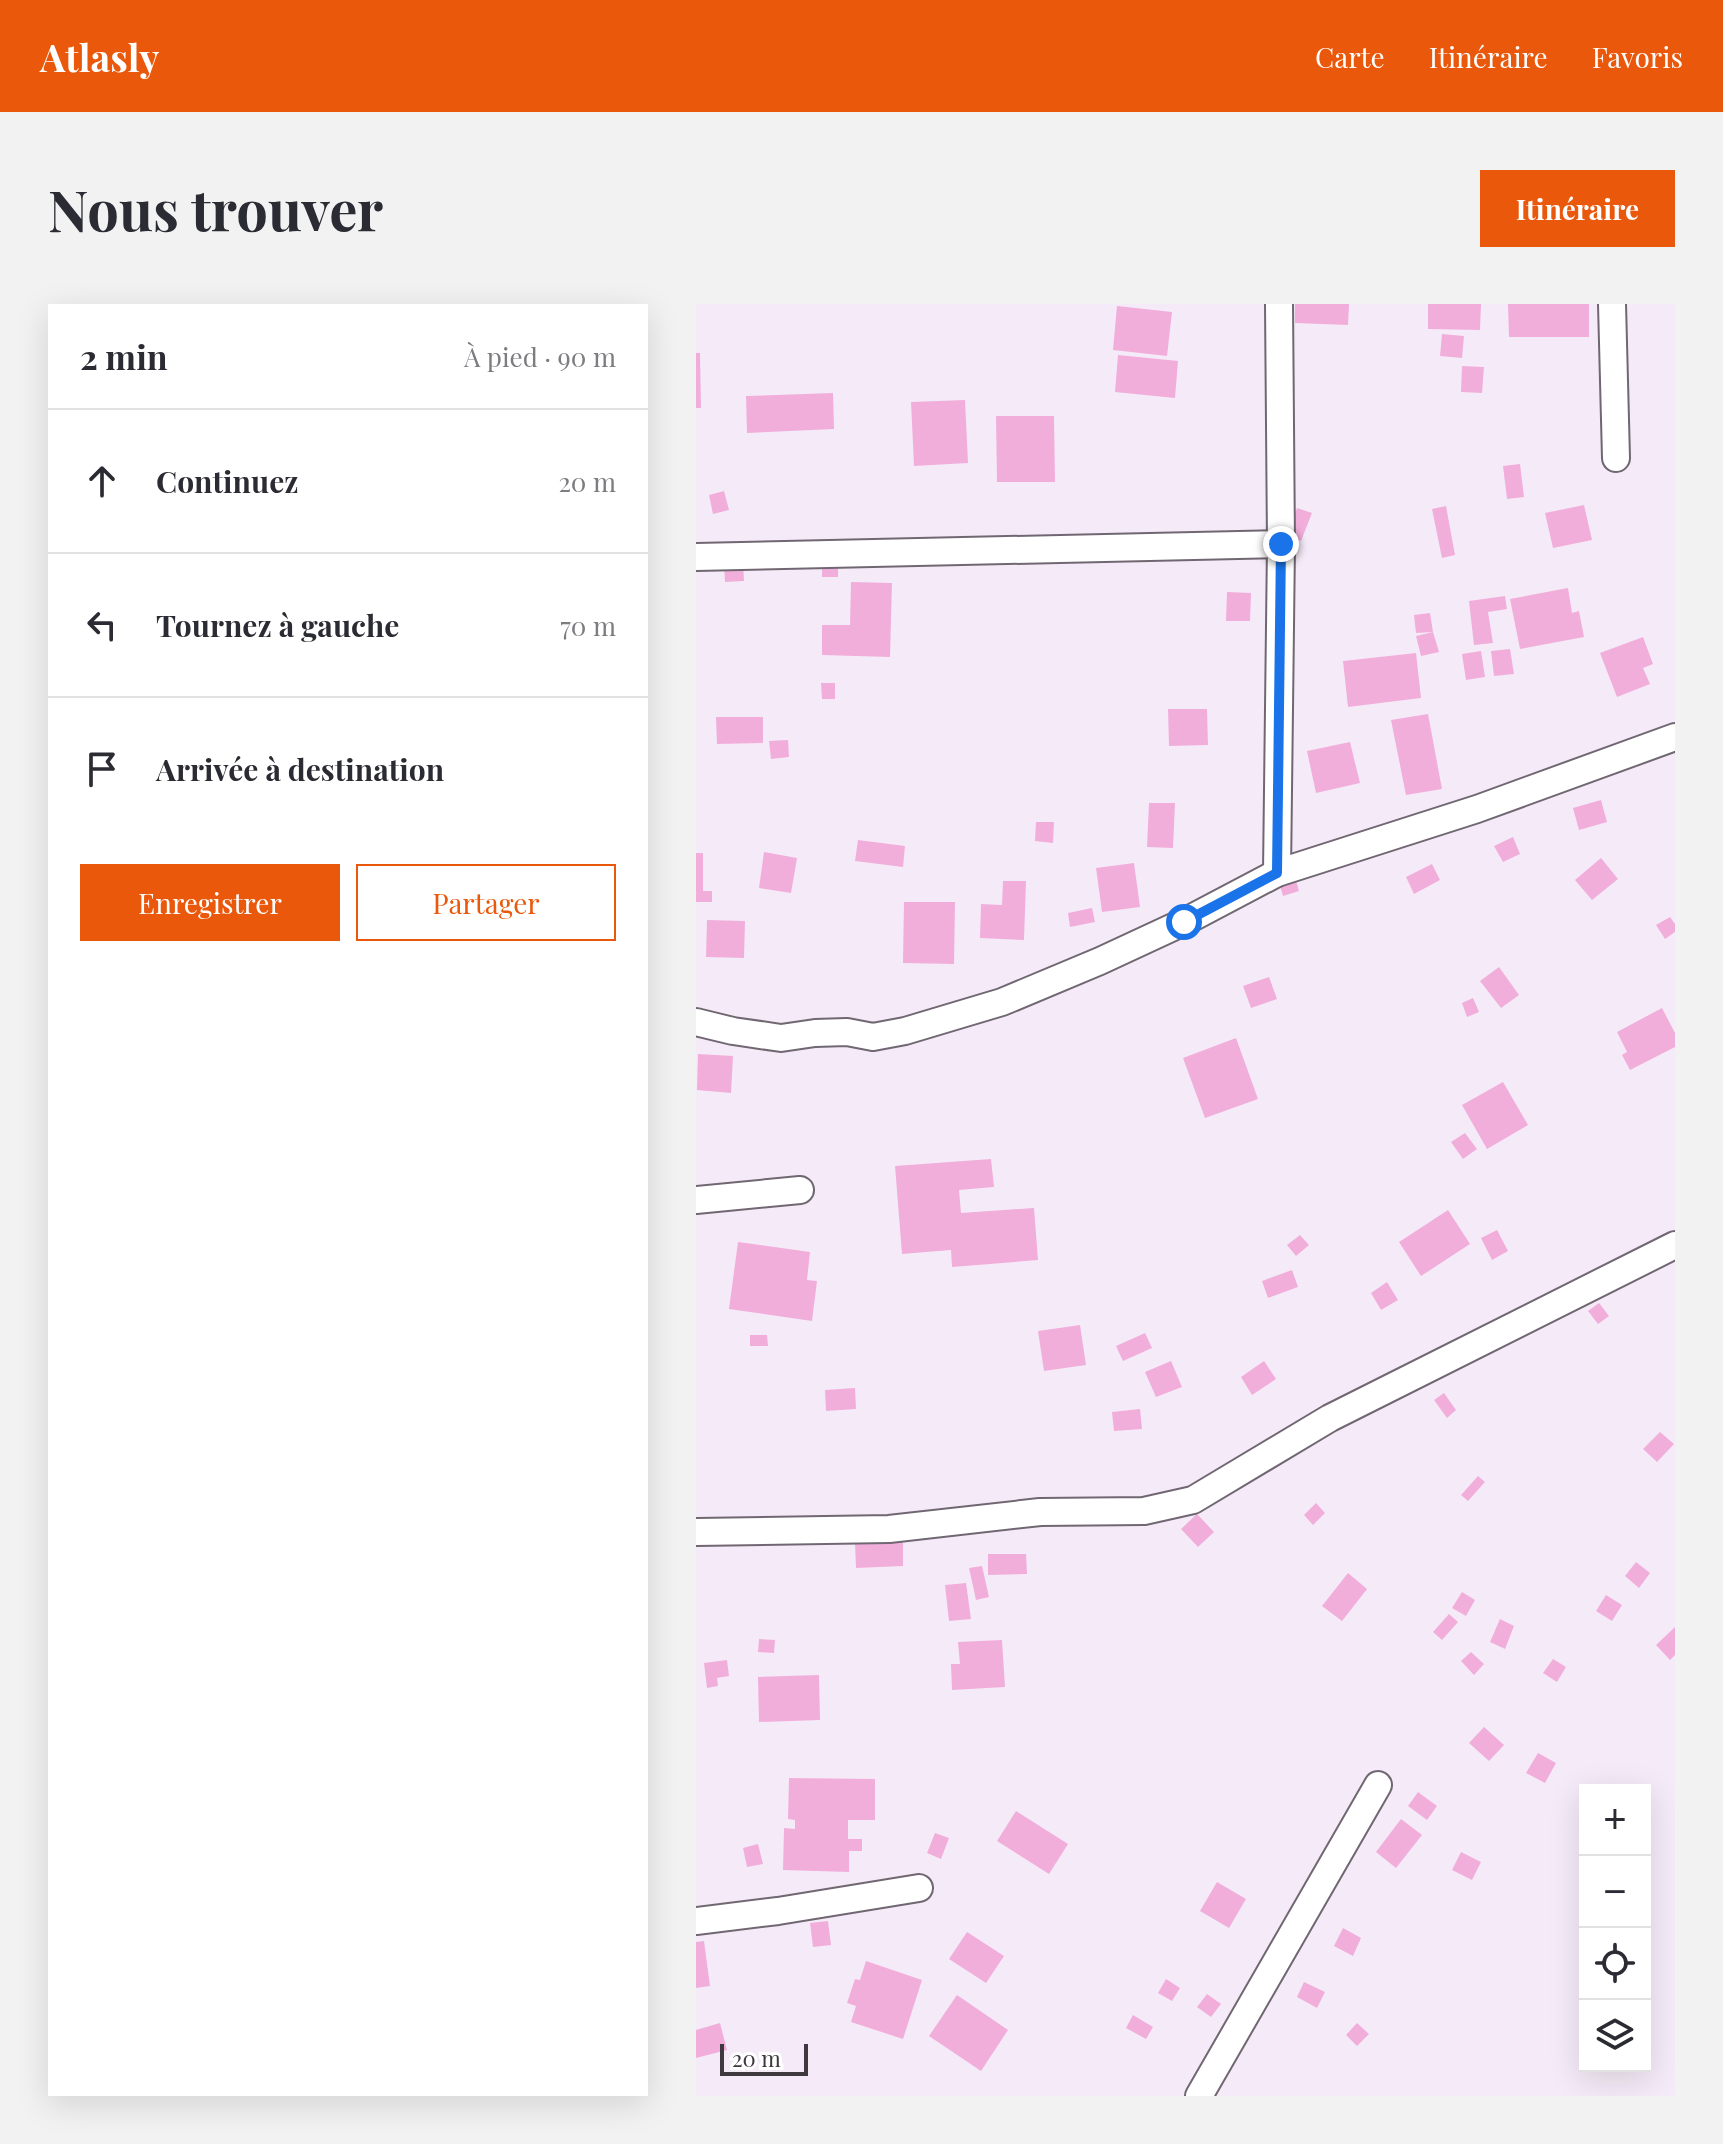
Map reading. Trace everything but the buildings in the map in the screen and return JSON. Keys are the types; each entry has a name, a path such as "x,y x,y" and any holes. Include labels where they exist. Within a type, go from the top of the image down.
{"street":[{"path":"1277,873 1281,544 1279,304"},
{"path":"1612,304 1616,458"},
{"path":"696,557 1281,544"},
{"path":"696,1022 781,1038 847,1032 873,1037 905,1031 1002,1002 1100,961 1184,922 1277,873 1477,809 1675,737"},
{"path":"696,1200 800,1190"},
{"path":"696,1532 889,1529 1040,1512 1144,1511 1193,1500 1330,1418 1675,1245"},
{"path":"1199,2096 1378,1785"},
{"path":"696,1921 919,1888"}],"route":[{"path":"1184,922 1277,873 1281,544"}]}
